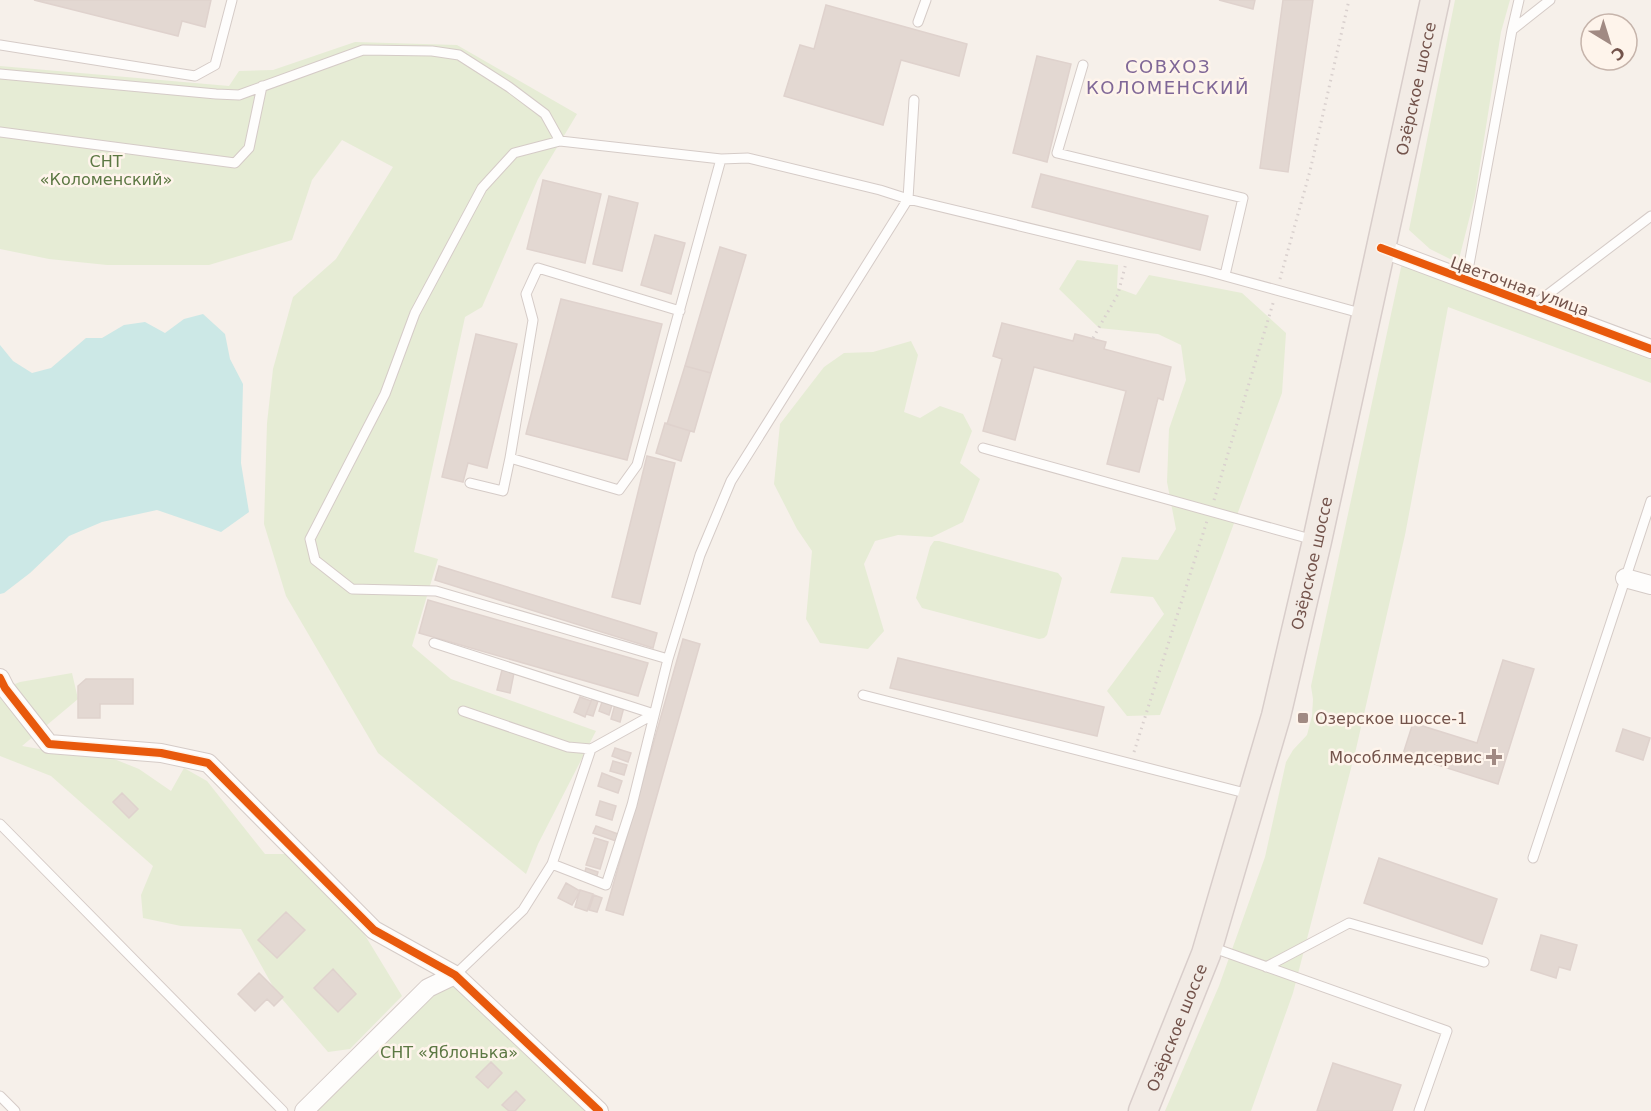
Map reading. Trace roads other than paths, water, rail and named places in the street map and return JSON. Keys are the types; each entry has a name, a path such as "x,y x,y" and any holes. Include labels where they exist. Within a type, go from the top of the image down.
{"main road":[{"name":"Озёрское шоссе","path":"1143,1111 1209,947 1279,706 1435,0"}],"street":[{"name":"Цветочная улица","path":"1381,248 1651,349"},
{"path":"1626,578 1651,585"},
{"path":"0,678 4,688 49,744 160,753 208,763 374,930 455,975 600,1111"},
{"path":"304,1111 428,988 455,975"}],"lane":[{"path":"0,45 195,76 215,65 232,0"},
{"path":"918,22 926,0"},
{"path":"1466,281 1519,0"},
{"path":"1512,30 1550,0"},
{"path":"0,74 239,95 363,50 432,51 459,55 509,87 544,114 560,141"},
{"path":"1083,64 1057,153 1243,198 1225,276"},
{"path":"0,132 235,163 249,148 262,86"},
{"path":"552,864 606,885 632,805 668,659 700,555 731,481 908,199 914,100"},
{"path":"668,659 436,591 352,589 315,560 310,539 385,394 415,313 482,188 514,153 560,141 721,159 748,158 1225,276 1366,315"},
{"path":"510,458 619,489 637,465 721,159"},
{"path":"1534,305 1651,216"},
{"path":"470,483 503,491 533,320 526,294 538,268 680,311"},
{"path":"982,448 1317,541"},
{"path":"1533,858 1651,501"},
{"path":"434,643 654,714"},
{"path":"863,695 1254,795"},
{"path":"464,711 568,747 591,749 654,714"},
{"path":"455,975 523,909 552,864 591,749"},
{"path":"0,824 283,1111"},
{"path":"1266,967 1349,923 1484,962"},
{"path":"1209,947 1447,1031 1419,1111"},
{"path":"0,1096 15,1111"}],"water":[{"path":"203,314 225,334 230,359 243,384 241,463 249,512 221,532 157,510 102,522 69,536 30,573 0,594 0,345 13,361 32,373 51,368 86,338 102,338 124,325 145,322 165,333 184,319"}],"place":[{"name":"Озерское шоссе-1","path":"1303,718"},
{"name":"Мособлмедсервис","path":"1494,757"}],"district":[{"name":"СОВХОЗ КОЛОМЕНСКИЙ","path":"1168,77"}],"park label":[{"name":"СНТ «Коломенский»","path":"106,170"},
{"name":"СНТ «Яблонька»","path":"449,1052"}]}
